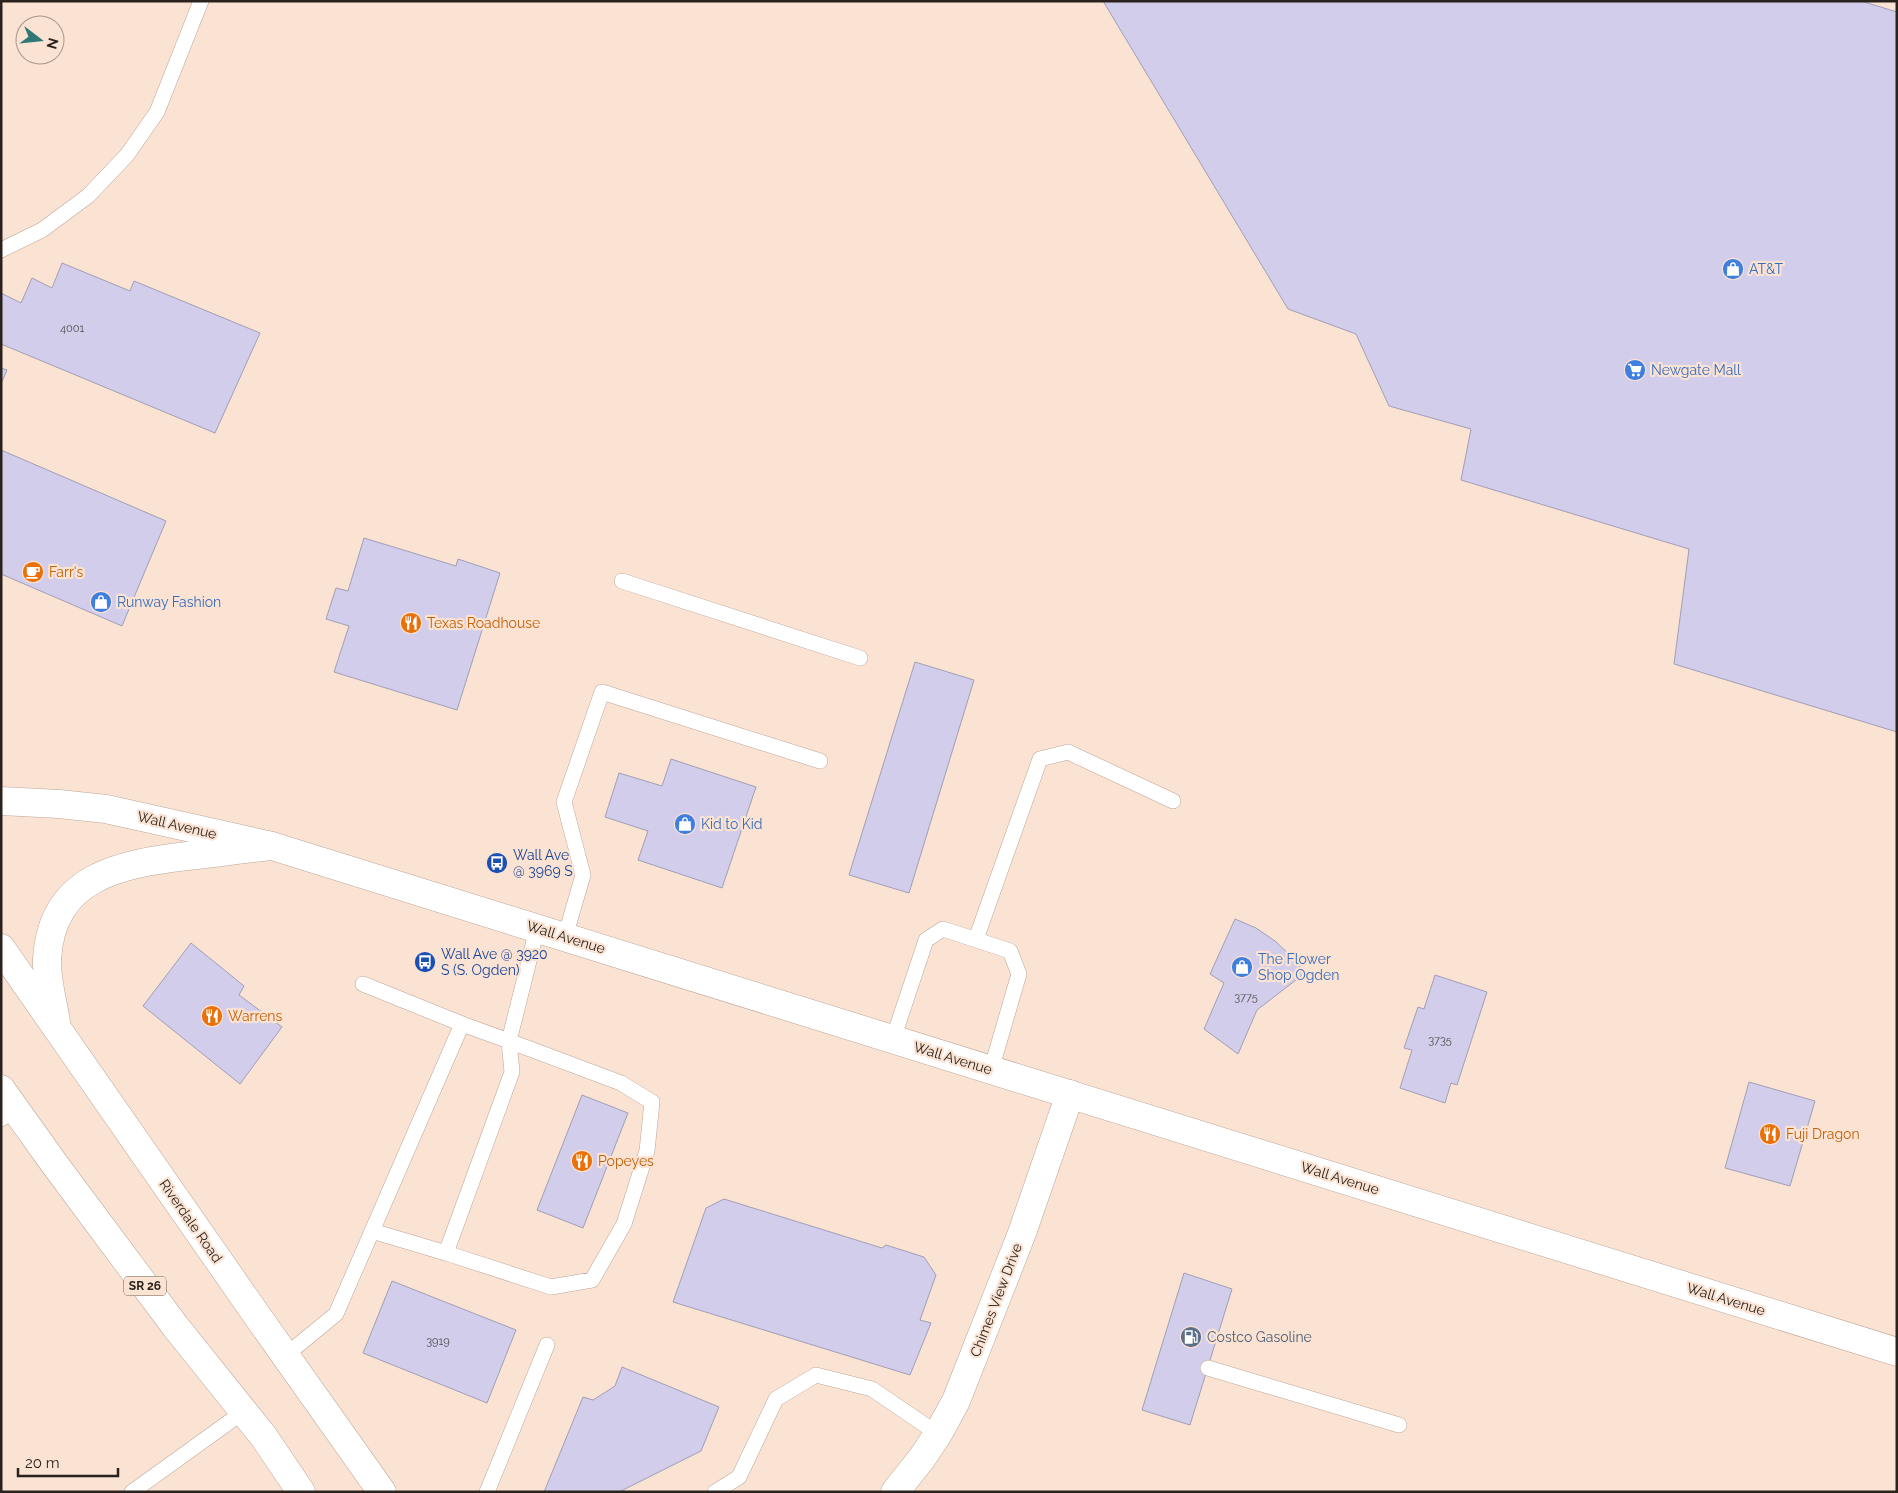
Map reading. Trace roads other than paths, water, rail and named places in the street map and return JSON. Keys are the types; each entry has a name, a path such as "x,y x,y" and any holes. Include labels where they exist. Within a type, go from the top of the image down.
{"main road":[{"name":"Wall Avenue","path":"1,801 106,809 270,846 1897,1352"},
{"path":"57,1029 47,960 49,941 54,924 63,907 74,893 104,873 147,861 270,846"},
{"name":"Riverdale Road","path":"1,948 382,1492"},
{"name":"Chimes View Drive","path":"895,1492 922,1458 956,1401 1022,1233 1070,1094"},
{"name":"SR 26","path":"6,1106 53,1162 175,1326 264,1437 301,1492"}],"lane":[{"path":"1,250 42,230 88,196 127,155 157,112 201,1"},
{"path":"622,581 860,658"},
{"path":"565,937 582,875 564,802 602,692 820,761"},
{"path":"976,939 1040,759 1068,752 1173,801"},
{"path":"446,1253 512,1072 509,1041 537,928"},
{"path":"893,1039 926,940 943,929 976,939 1010,951 1019,974 991,1070"},
{"path":"363,984 462,1024 621,1083 652,1102 647,1151 624,1224 592,1280 551,1287 372,1231"},
{"path":"286,1355 336,1314 462,1024"},
{"path":"487,1492 547,1345"},
{"path":"1208,1368 1399,1425"},
{"path":"714,1492 739,1478 776,1399 816,1375 872,1389 938,1434"},
{"path":"132,1492 244,1412"}],"place":[{"name":"AT&T","path":"1733,269"},
{"name":"Newgate Mall","path":"1635,370"},
{"name":"Farr's","path":"33,572"},
{"name":"Runway Fashion","path":"101,602"},
{"name":"Texas Roadhouse","path":"411,623"},
{"name":"Kid to Kid","path":"685,824"},
{"name":"Wall Ave @ 3969 S","path":"497,863"},
{"name":"Wall Ave @ 3920 S (S. Ogden)","path":"425,962"},
{"name":"The Flower Shop Ogden","path":"1242,967"},
{"name":"Warrens","path":"212,1016"},
{"name":"Fuji Dragon","path":"1770,1134"},
{"name":"Popeyes","path":"582,1161"},
{"name":"Costco Gasoline","path":"1191,1337"}]}
